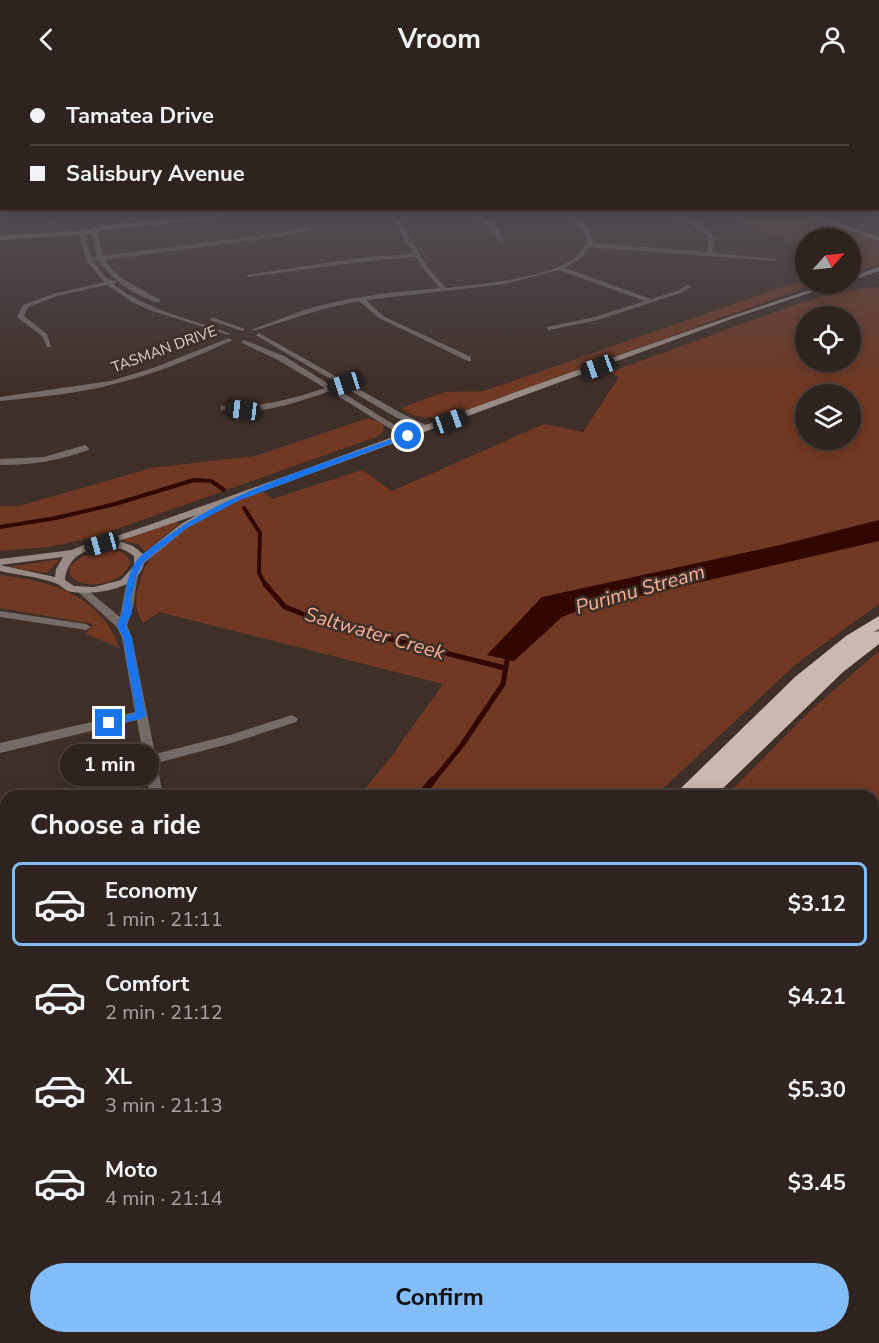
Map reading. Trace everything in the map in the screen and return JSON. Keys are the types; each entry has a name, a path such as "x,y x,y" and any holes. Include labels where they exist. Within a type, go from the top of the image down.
{"highway":[{"path":"691,790 808,677 860,633 879,621"},
{"path":"709,790 837,668 879,636"}],"main road":[{"path":"861,275 879,269"},
{"path":"861,277 879,275"},
{"path":"0,562 74,553 102,544 237,498 735,316 803,294"},
{"path":"0,568 60,581 71,589 105,589 125,582 133,575 140,561 184,526 237,498"},
{"path":"102,544 127,546 135,550 140,561"},
{"path":"60,581 61,566 74,553"}],"street":[{"path":"96,269 107,284 153,308 281,358 408,436"},
{"path":"111,269 121,281 161,302"},
{"path":"249,275 293,269"},
{"path":"428,269 444,289"},
{"path":"244,342 257,333 310,310 362,299 507,282 556,269"},
{"path":"563,269 652,301"},
{"path":"49,346 45,335 20,317 21,310 25,306 55,294 121,281"},
{"path":"549,328 596,319 681,291 689,286"},
{"path":"362,299 381,317 468,359"},
{"path":"207,318 257,333 400,416 428,428"},
{"name":"TASMAN DRIVE","path":"0,399 67,391 113,382 153,370 242,329"},
{"path":"224,408 266,409 345,384"},
{"path":"0,462 42,462 68,456 85,448"},
{"path":"122,625 128,613 127,598 133,575"},
{"path":"81,590 122,625 127,638 155,790"},
{"path":"0,614 86,627"},
{"path":"0,748 141,716"},
{"path":"150,760 232,739 292,719"}],"shaded area":[{"path":"795,282 795,291 460,412 430,418 416,416 401,408 444,392 484,391"},
{"path":"879,287 879,604 796,664 661,790 364,790 391,757 443,684 159,612 143,623 140,618 136,602 137,592 148,562 174,534 208,513 262,491 272,499 362,470 392,491 544,424 583,432 619,377 610,372 797,304 832,294 861,294 861,289"},
{"path":"368,418 382,423 384,427 382,433 376,437 91,538 48,547 0,551 0,506 19,506 151,468 255,456"},
{"path":"175,521 178,523 177,526 145,551 138,544 125,542 124,539"},
{"path":"100,550 125,554 130,561 128,568 115,579 98,584 81,583 74,579 69,569 72,564"},
{"path":"60,559 47,573 8,567"},
{"path":"0,575 56,587 87,603 111,630 120,648 86,634 93,624 0,608"},
{"path":"879,651 879,790 732,790 811,710"}],"water":[{"path":"879,520 879,541 583,609 562,617 514,661 487,655 542,597 780,545"}],"waterway":[{"name":"Saltwater Creek","path":"0,527 56,518 115,504 194,480 211,481 224,490"},
{"name":"Saltwater Creek","path":"244,508 260,533 259,573 266,586"},
{"name":"Saltwater Creek","path":"265,584 285,607 323,622 505,668"},
{"name":"Purimu Stream","path":"432,782 462,745 503,684 508,655"},
{"name":"Purimu Stream","path":"425,790 433,780"}],"route":[{"path":"109,723 141,716 127,638 122,625 128,613 127,598 133,575 140,561 184,526 237,498 408,436"}]}
